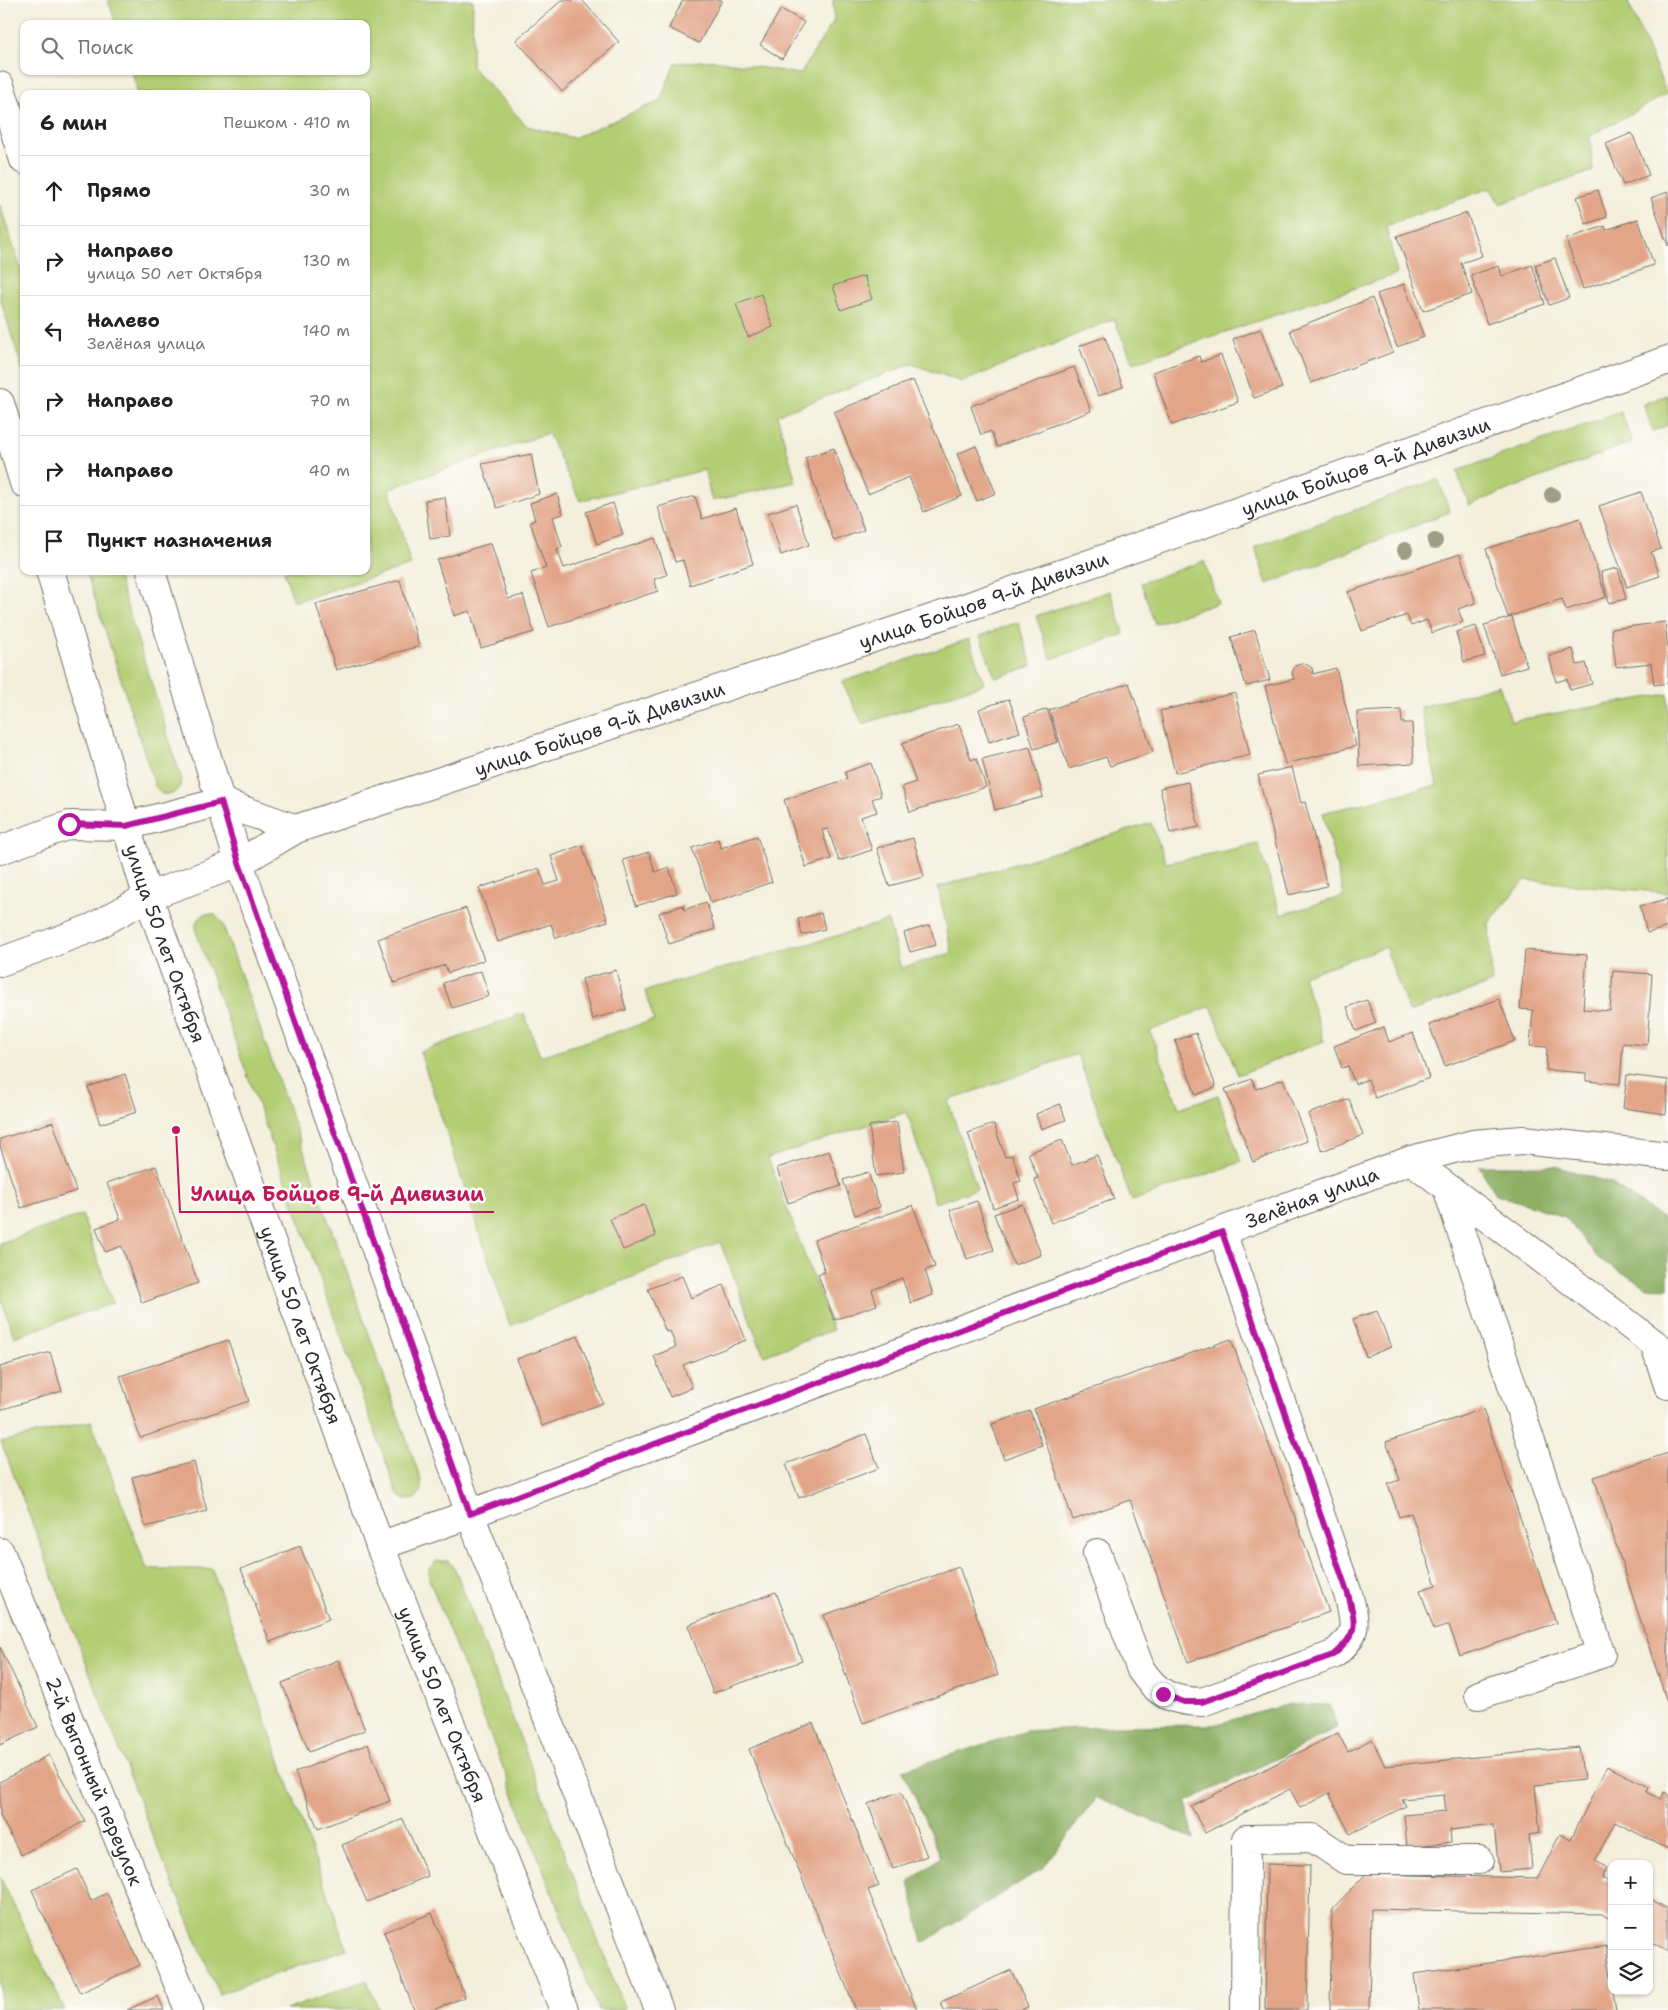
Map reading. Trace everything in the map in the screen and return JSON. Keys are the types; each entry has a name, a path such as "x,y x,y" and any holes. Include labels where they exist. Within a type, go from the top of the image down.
{"main road":[{"path":"0,86 20,148"},
{"name":"улица Бойцов 9-й Дивизии","path":"0,962 92,928 149,896 239,863 296,829 955,611 1668,360"},
{"path":"0,403 20,470"},
{"name":"улица 50 лет Октября","path":"51,575 126,826 149,896 380,1546 564,2010"},
{"path":"152,575 239,863 470,1514 659,2010"},
{"path":"0,850 69,824 126,826 221,802 296,829"},
{"name":"Зелёная улица","path":"380,1546 470,1514 1411,1160 1473,1144 1524,1140 1668,1156"},
{"path":"1411,1160 1662,1350 1668,1385"},
{"path":"1447,1188 1601,1654 1479,1695"},
{"path":"1096,1553 1141,1670 1150,1685 1163,1694 1184,1702 1202,1702 1333,1655 1346,1645 1353,1633 1355,1620 1348,1594 1222,1232"},
{"name":"2-й Выгонный переулок","path":"0,1552 189,2010"},
{"path":"1245,2010 1246,1839 1313,1838 1346,1860 1479,1860"}],"green space":[{"path":"108,0 473,0 472,67 527,126 573,138 660,101 675,63 714,60 800,74 834,20 833,0 1627,0 1667,94 1590,136 1593,171 1500,204 1490,188 1386,226 1397,274 1133,363 1114,319 962,382 912,364 777,415 796,482 712,501 704,470 580,501 548,433 389,489 411,565 294,602 285,575 370,575 370,90 137,90 133,75 370,75 370,20 115,20"},
{"path":"0,205 20,267 20,362 0,298"},
{"path":"1668,395 1668,425 1653,431 1643,404"},
{"path":"1621,412 1632,442 1469,505 1457,471"},
{"path":"1438,479 1450,512 1267,584 1255,547"},
{"path":"1204,561 1218,603 1155,624 1141,583"},
{"path":"87,575 117,575 181,777 180,788 172,794 162,794 155,786"},
{"path":"1110,591 1124,634 1051,659 1036,616"},
{"path":"1018,622 1032,666 995,678 980,636"},
{"path":"969,639 984,684 863,724 842,682"},
{"path":"1499,685 1511,721 1668,694 1668,893 1525,880 1489,923 1492,983 1409,1012 1385,947 1303,976 1324,1041 1238,1075 1211,1006 1150,1031 1179,1108 1218,1095 1241,1162 1132,1201 1077,1054 948,1101 977,1189 935,1203 907,1112 768,1158 833,1330 764,1356 720,1242 510,1326 420,1052 524,1013 540,1056 654,1020 645,991 888,921 901,968 952,953 938,887 1151,823 1166,863 1258,844 1281,915 1344,896 1323,813 1437,785 1420,707"},
{"path":"204,914 214,914 222,922 421,1480 422,1491 415,1499 405,1500 397,1493 196,932 196,922"},
{"path":"1479,1166 1555,1166 1611,1183 1668,1222 1668,1288 1647,1287 1599,1259 1565,1217 1496,1194"},
{"path":"82,1215 113,1303 14,1337 0,1295 0,1243"},
{"path":"91,1421 147,1569 212,1569 347,1949 219,1994 151,1832 1,1442"},
{"path":"437,1561 448,1561 455,1569 625,2010 598,2010 429,1579 429,1568"},
{"path":"1290,1704 1330,1705 1337,1727 1305,1745 1186,1802 1194,1839 1097,1797 1043,1868 923,1943 909,1882 941,1857 903,1770 1026,1731 1118,1726 1213,1725"},
{"path":"0,1877 65,2010 0,2010"},
{"path":"367,1980 379,2010 286,2010"}],"building":[{"path":"562,0 582,0 619,42 562,92 516,40"},
{"path":"683,0 722,0 699,43 669,28"},
{"path":"781,9 804,22 782,59 760,45"},
{"path":"1632,133 1649,175 1623,185 1606,144"},
{"path":"1598,190 1607,217 1586,224 1577,197"},
{"path":"1668,192 1668,246 1651,198"},
{"path":"1467,213 1482,256 1461,263 1472,294 1423,311 1397,236"},
{"path":"1638,219 1654,265 1583,289 1566,239 1605,226 1606,230"},
{"path":"1555,258 1569,298 1549,305 1535,265"},
{"path":"1532,265 1545,304 1487,324 1471,275 1499,266 1502,276"},
{"path":"864,276 872,299 841,310 833,286"},
{"path":"1404,284 1424,337 1397,347 1377,294"},
{"path":"761,294 773,327 748,337 736,304"},
{"path":"1372,298 1393,352 1311,383 1290,330"},
{"path":"1261,329 1282,388 1254,398 1233,339"},
{"path":"1105,337 1123,387 1098,396 1079,346"},
{"path":"1221,355 1238,402 1172,425 1153,372 1199,356 1201,362"},
{"path":"1074,367 1091,411 997,447 991,431 981,435 971,406"},
{"path":"913,380 962,496 924,512 909,477 868,494 834,412"},
{"path":"976,446 996,493 977,501 957,454"},
{"path":"834,448 864,530 834,541 805,458"},
{"path":"531,454 539,494 497,508 482,464"},
{"path":"1641,492 1661,549 1651,552 1660,576 1627,587 1599,506"},
{"path":"557,494 563,514 553,517 562,547 557,549 564,568 655,538 667,575 654,579 658,591 549,627 531,573 546,568 530,522 535,520 530,503"},
{"path":"695,496 702,519 736,508 753,564 690,585 683,560 675,562 658,507"},
{"path":"445,497 450,536 430,539 425,500"},
{"path":"613,503 623,535 597,544 586,512"},
{"path":"796,504 809,545 781,555 768,513"},
{"path":"1580,518 1606,597 1566,610 1562,599 1508,617 1486,549"},
{"path":"491,543 508,599 523,595 534,632 481,648 470,611 454,616 437,560"},
{"path":"1460,554 1476,603 1458,609 1463,622 1432,633 1427,620 1411,626 1407,615 1362,631 1348,592"},
{"path":"1618,568 1626,599 1609,603 1601,572"},
{"path":"400,580 419,646 336,670 316,604"},
{"path":"1512,617 1527,666 1500,674 1484,625"},
{"path":"1665,622 1668,649 1668,683 1654,685 1651,663 1616,667 1611,629"},
{"path":"1476,626 1485,656 1464,662 1456,632"},
{"path":"1255,630 1270,680 1246,686 1231,637"},
{"path":"1573,649 1577,665 1586,663 1592,684 1570,690 1567,679 1556,682 1549,656"},
{"path":"1304,663 1312,668 1313,674 1336,668 1356,746 1285,764 1265,686 1294,679 1292,673 1295,666"},
{"path":"1129,683 1153,752 1110,766 1106,757 1069,769 1049,710"},
{"path":"1235,693 1250,755 1175,773 1160,711"},
{"path":"1009,699 1020,732 989,742 979,709"},
{"path":"1047,709 1058,742 1034,749 1024,717"},
{"path":"1401,710 1402,723 1412,723 1414,763 1359,766 1357,712"},
{"path":"959,724 971,760 976,758 986,787 910,812 902,787 916,782 902,743"},
{"path":"1030,747 1043,797 995,810 982,759"},
{"path":"871,763 881,796 872,799 877,812 861,817 872,850 839,861 828,829 822,830 831,859 806,867 784,800 847,779 845,772"},
{"path":"1292,767 1301,803 1305,802 1327,886 1289,895 1258,775"},
{"path":"1188,782 1199,827 1170,833 1160,788"},
{"path":"757,836 772,882 711,903 692,848 718,839 721,848"},
{"path":"913,838 924,877 889,886 877,848"},
{"path":"582,845 608,921 556,938 551,924 498,942 479,888 539,868 545,885 559,881 551,856"},
{"path":"649,852 655,872 669,867 677,893 636,906 623,860"},
{"path":"1667,899 1668,927 1647,933 1640,906"},
{"path":"706,902 715,929 669,944 659,913 683,905 684,910"},
{"path":"466,908 484,960 448,973 445,965 394,983 378,939"},
{"path":"821,913 825,929 802,935 798,919"},
{"path":"930,925 936,945 910,952 904,933"},
{"path":"1525,950 1587,955 1583,1009 1610,1011 1613,971 1652,974 1647,1045 1623,1043 1620,1084 1586,1081 1586,1073 1546,1070 1547,1047 1530,1046 1533,1010 1520,1009"},
{"path":"616,970 626,1010 592,1019 582,979"},
{"path":"481,971 489,996 452,1008 443,983"},
{"path":"1499,999 1515,1041 1445,1066 1429,1025"},
{"path":"1367,1000 1376,1023 1356,1031 1347,1007"},
{"path":"1384,1027 1389,1042 1413,1033 1429,1078 1375,1098 1368,1079 1355,1084 1348,1066 1342,1068 1334,1046"},
{"path":"1196,1033 1216,1087 1196,1095 1175,1041"},
{"path":"125,1074 137,1112 100,1124 88,1087"},
{"path":"1627,1075 1668,1080 1666,1114 1623,1108"},
{"path":"1252,1079 1256,1089 1283,1079 1307,1141 1253,1162 1225,1089"},
{"path":"1349,1099 1363,1135 1322,1151 1308,1114"},
{"path":"1060,1104 1066,1120 1041,1129 1036,1114"},
{"path":"53,1122 76,1191 21,1208 0,1146 0,1139"},
{"path":"897,1122 904,1172 876,1176 869,1126"},
{"path":"994,1124 1005,1157 1012,1155 1021,1181 1014,1183 1019,1199 993,1208 968,1133"},
{"path":"1062,1140 1072,1165 1097,1155 1114,1199 1051,1223 1034,1179 1038,1178 1028,1153"},
{"path":"829,1151 841,1186 788,1203 777,1168"},
{"path":"156,1166 198,1283 142,1303 122,1246 105,1252 96,1228 120,1219 107,1183"},
{"path":"868,1172 880,1207 855,1215 843,1180"},
{"path":"977,1201 994,1250 967,1259 950,1210"},
{"path":"1022,1204 1041,1255 1014,1265 994,1214"},
{"path":"644,1205 656,1236 623,1250 610,1219"},
{"path":"913,1205 935,1267 925,1270 933,1295 911,1303 902,1278 872,1290 877,1305 834,1320 818,1274 825,1272 814,1240"},
{"path":"682,1276 691,1298 724,1285 746,1340 683,1365 692,1388 670,1397 654,1356 676,1347 670,1331 666,1332 648,1289"},
{"path":"1377,1311 1391,1347 1366,1357 1353,1319"},
{"path":"578,1336 603,1403 542,1426 517,1359"},
{"path":"1231,1339 1329,1612 1188,1662 1130,1500 1073,1520 1034,1409"},
{"path":"228,1340 249,1401 140,1438 120,1376"},
{"path":"50,1352 62,1391 0,1410 0,1367"},
{"path":"1483,1409 1556,1623 1460,1656 1449,1625 1434,1630 1420,1590 1436,1585 1411,1513 1399,1517 1388,1484 1400,1480 1386,1442"},
{"path":"1030,1411 1042,1445 1004,1459 992,1424"},
{"path":"866,1434 879,1468 799,1498 786,1464"},
{"path":"1668,1453 1668,1705 1594,1477"},
{"path":"194,1462 207,1511 145,1527 132,1477"},
{"path":"300,1546 329,1619 270,1642 241,1569"},
{"path":"959,1567 998,1675 863,1723 824,1615"},
{"path":"776,1592 802,1661 713,1693 688,1625"},
{"path":"0,1647 38,1727 0,1745"},
{"path":"338,1660 365,1730 309,1752 282,1683"},
{"path":"813,1723 879,1886 868,1890 917,2010 856,2010 749,1749"},
{"path":"1338,1733 1348,1752 1372,1739 1385,1766 1579,1747 1584,1780 1535,1785 1540,1833 1529,1835 1532,1869 1499,1872 1494,1825 1450,1830 1451,1842 1407,1847 1404,1815 1446,1811 1444,1795 1402,1799 1406,1806 1350,1834 1329,1793 1300,1808 1290,1789 1205,1833 1191,1806"},
{"path":"368,1744 390,1801 318,1829 295,1772"},
{"path":"49,1755 85,1821 21,1855 0,1816 0,1782"},
{"path":"1607,1766 1649,1787 1647,1792 1661,1799 1664,1792 1668,1794 1668,1849 1615,1822 1595,1861 1607,1867 1602,1879 1608,1880 1608,1918 1601,1914 1371,1909 1369,2010 1330,2010 1332,1909 1366,1874 1538,1878 1560,1834 1571,1839"},
{"path":"901,1791 927,1856 893,1869 868,1804"},
{"path":"403,1819 428,1876 367,1902 342,1845"},
{"path":"1267,1864 1310,1865 1307,2010 1265,2010"},
{"path":"77,1869 91,1901 107,1893 140,1965 80,1993 32,1890"},
{"path":"1653,1900 1668,1909 1668,1953 1653,1944"},
{"path":"432,1913 465,1997 433,2010 414,2010 384,1932"},
{"path":"1606,1946 1608,1995 1614,1995 1616,2010 1419,2010 1414,1974"},
{"path":"1011,1970 1028,2007 1021,2010 944,2010 941,2002"},
{"path":"158,1996 164,2010 127,2010"}],"place":[{"name":"Улица Бойцов 9-й Дивизии","path":"176,1130"}],"route":[{"path":"69,824 126,826 221,802 239,863 470,1514 1222,1232 1348,1594 1355,1620 1353,1633 1346,1645 1333,1655 1202,1702 1184,1702 1163,1694"}]}
